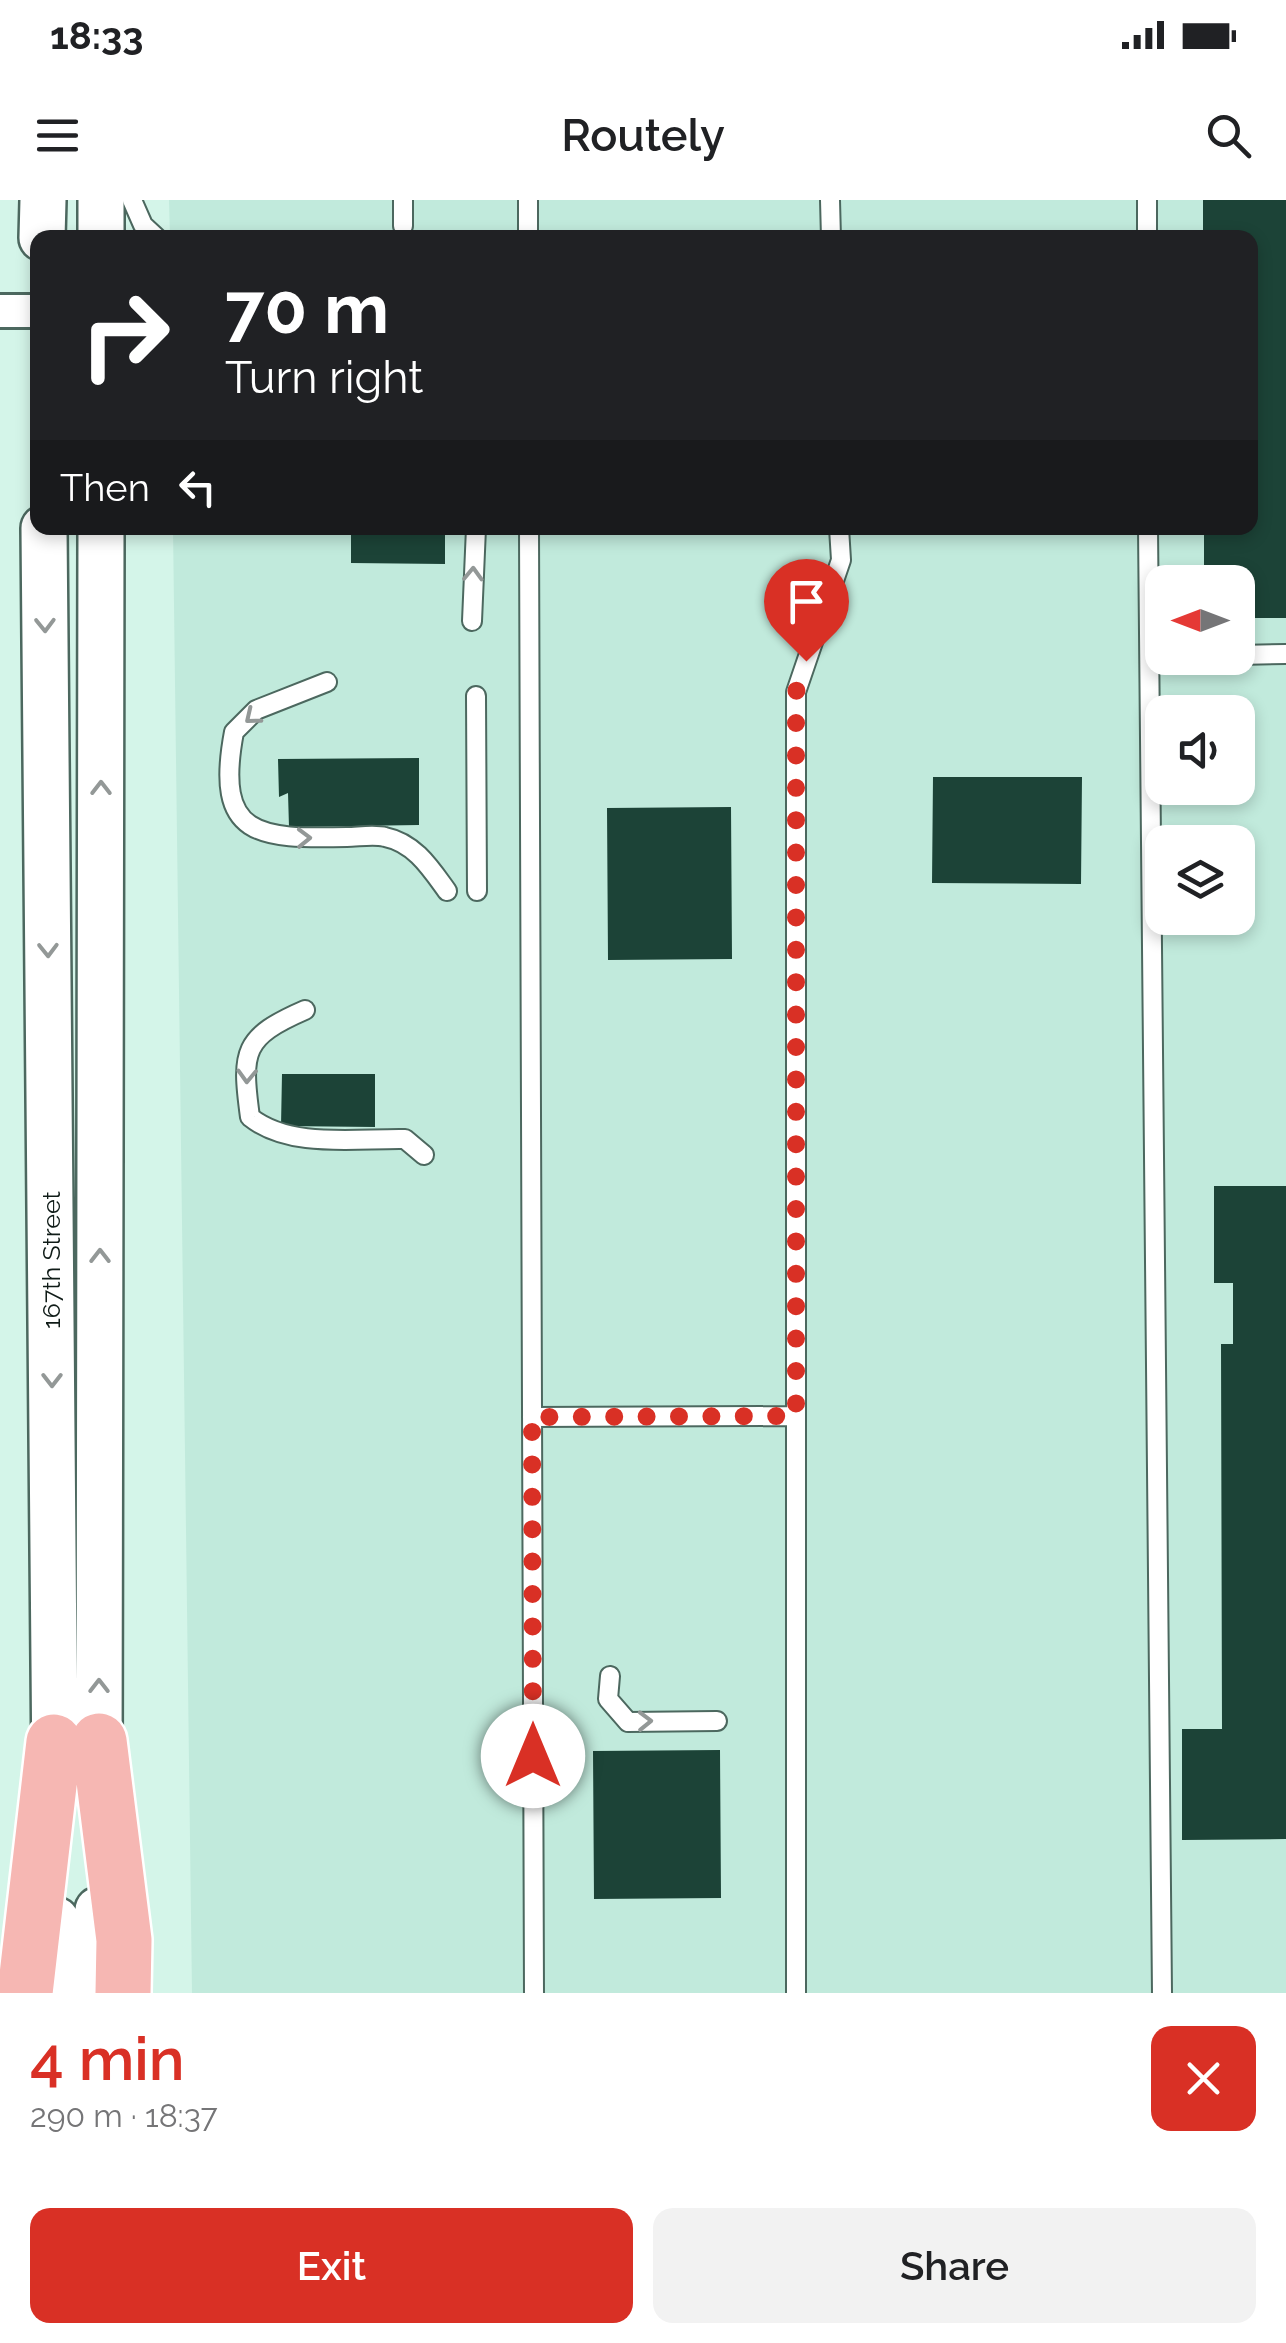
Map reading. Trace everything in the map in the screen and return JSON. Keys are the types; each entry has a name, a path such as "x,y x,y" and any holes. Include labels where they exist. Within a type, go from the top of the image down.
{"highway":[{"path":"25,1993 77,1741"},
{"path":"77,1741 124,1940 123,1993"}],"main road":[{"path":"42,230 43,200"},
{"path":"101,200 101,230"},
{"name":"167th Street","path":"44,535 77,1741 95,1993"},
{"name":"167th Street","path":"54,1993 77,1741 101,535"}],"street":[{"path":"0,312 30,311"}],"lane":[{"path":"132,200 148,230"},
{"path":"402,226 403,200"},
{"path":"528,200 528,230"},
{"path":"830,200 830,230"},
{"path":"1147,200 1147,230"},
{"path":"472,621 476,535"},
{"path":"529,535 534,1993"},
{"path":"796,1993 796,692 841,560 839,535"},
{"path":"1148,535 1150,565"},
{"path":"1255,654 1286,654"},
{"path":"1156,675 1162,1993"},
{"path":"327,682 256,710 234,732 231,792 237,814 252,830 287,838 386,836 418,853 447,891"},
{"path":"476,696 477,890"},
{"path":"305,1010 265,1028 250,1048 250,1117 266,1130 288,1136 405,1139 424,1156"},
{"path":"532,1417 796,1416"},
{"path":"610,1676 608,1699 628,1722 717,1720"}],"shaded area":[{"path":"169,200 1286,200 1286,1993 192,1993 173,535 1258,535 1258,230 170,230"}],"building":[{"path":"1203,200 1286,200 1286,618 1255,618 1255,565 1204,565 1204,535 1258,535 1258,230 1203,230"},
{"path":"351,535 445,535 445,564 351,563"},
{"path":"419,758 419,825 289,827 288,793 279,797 278,759"},
{"path":"933,777 1082,777 1081,884 932,883"},
{"path":"731,807 732,959 608,960 607,808"},
{"path":"282,1074 375,1074 375,1127 281,1126"},
{"path":"1214,1186 1286,1186 1286,1839 1182,1840 1182,1729 1222,1729 1221,1344 1233,1344 1233,1283 1214,1283"},
{"path":"720,1750 721,1898 594,1899 593,1751"}],"route":[{"path":"533,1756 532,1417 796,1416 796,692 806,661"}]}
